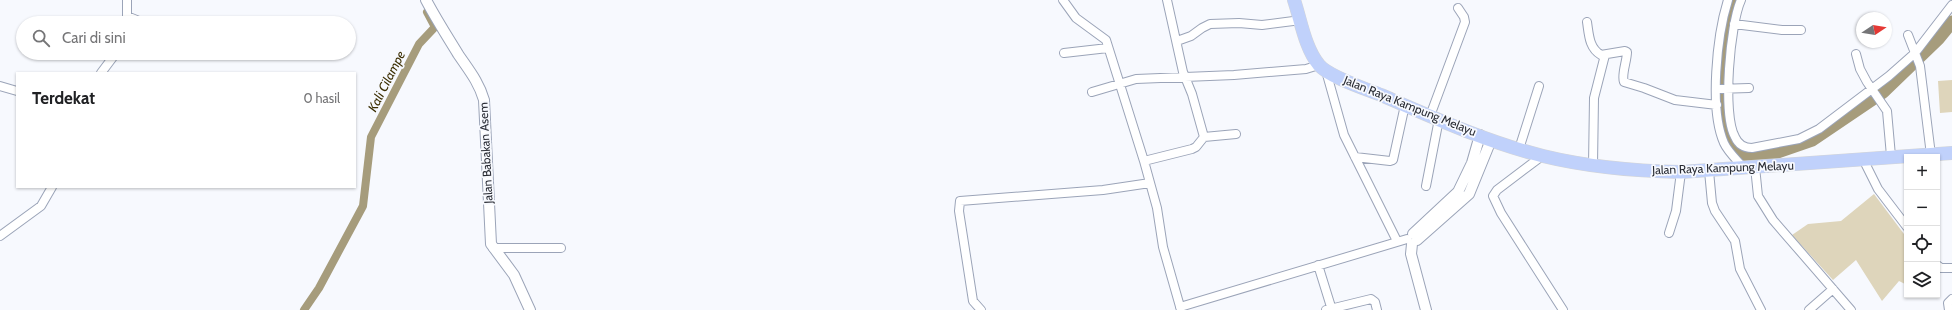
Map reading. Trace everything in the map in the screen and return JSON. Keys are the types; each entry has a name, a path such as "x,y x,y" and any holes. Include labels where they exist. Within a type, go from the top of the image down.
{"main road":[{"path":"1294,0 1311,53 1323,68"},
{"name":"Jalan Raya Kampung Melayu","path":"1323,68 1435,118 1519,149 1542,156 1592,165 1640,171 1681,172 1904,156"},
{"name":"Jalan Raya Kampung Melayu","path":"1940,154 1952,153"}],"street":[{"path":"127,0 127,16"},
{"name":"Jalan Babakan Asem","path":"426,0 439,24 474,77 484,100 491,244 493,248"},
{"path":"1063,0 1076,18 1106,40 1118,83 1144,161 1156,208 1163,247 1181,308 1318,265 1409,240 1458,192 1486,137"},
{"path":"1167,0 1185,77 1192,94 1204,137"},
{"path":"1728,0 1721,29 1724,88 1733,133 1741,144 1752,148 1806,136 1837,115 1873,89 1915,54 1952,4"},
{"path":"1741,0 1734,24 1724,88 1717,105 1718,119 1724,141 1749,167 1758,196 1773,220 1851,310"},
{"path":"1426,186 1435,118 1465,22 1464,17 1458,8"},
{"path":"1177,41 1191,36 1210,24 1239,23 1262,25 1301,20"},
{"path":"1587,22 1593,49 1601,55 1625,51 1627,52 1622,80 1675,100 1717,105"},
{"path":"1734,24 1782,30 1801,30"},
{"path":"1908,35 1920,66 1931,154"},
{"path":"1064,53 1108,48"},
{"path":"1856,54 1860,69 1889,116 1891,156"},
{"path":"1592,165 1594,98 1605,55"},
{"path":"102,72 111,60"},
{"path":"1092,92 1118,83 1136,79 1323,68 1344,135 1355,157 1409,240 1411,254 1426,310"},
{"path":"0,86 16,92"},
{"path":"1519,149 1539,86"},
{"path":"1724,88 1749,88"},
{"path":"1355,157 1390,161 1393,160 1404,105"},
{"path":"1144,161 1192,149 1196,147 1204,137 1236,134"},
{"path":"1542,156 1497,190 1493,196 1508,224 1563,310"},
{"path":"1863,159 1878,189 1906,226"},
{"path":"1709,171 1712,203 1715,211 1735,241 1740,269 1761,310"},
{"path":"1669,233 1676,211 1681,172"},
{"path":"981,310 973,301 959,211 960,201 1103,190 1150,183"},
{"path":"0,236 41,206 50,188"},
{"path":"493,248 562,248"},
{"path":"493,248 506,262 514,275 530,310"},
{"path":"1318,265 1330,310 1371,299 1375,302 1377,310"},
{"path":"1940,267 1952,268"},
{"path":"1809,310 1833,289"},
{"path":"1949,310 1948,303 1952,299"}],"shaded area":[{"path":"1952,80 1952,112 1940,113 1938,81"},
{"path":"1874,194 1904,234 1904,284 1899,281 1882,301 1856,260 1833,280 1792,235 1808,224 1841,221"}],"waterway":[{"path":"1736,0 1732,10 1725,56 1721,109 1733,147 1744,156 1775,153 1812,140 1883,92 1939,38 1952,22"},
{"name":"Kali Cilampe","path":"304,310 319,288 363,206 371,137 419,44 435,27 427,12"}]}
